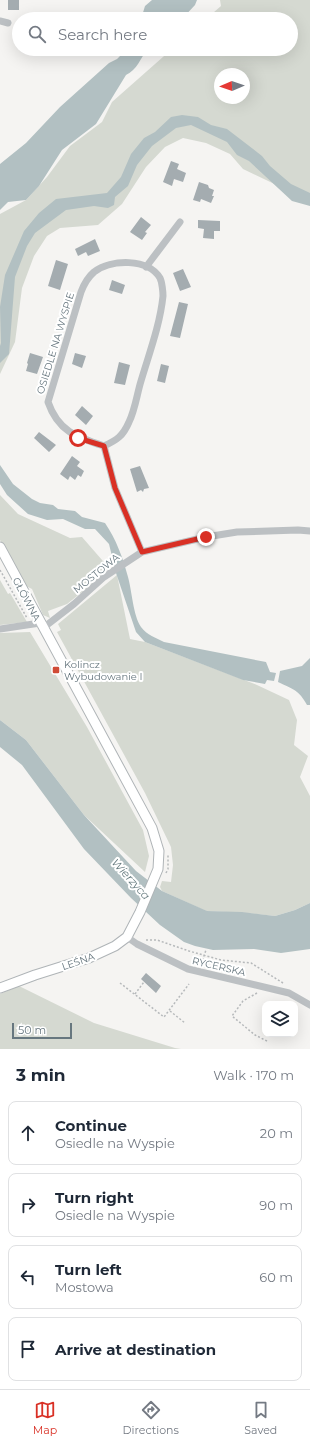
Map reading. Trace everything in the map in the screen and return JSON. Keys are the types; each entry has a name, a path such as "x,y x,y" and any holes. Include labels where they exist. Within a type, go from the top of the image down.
{"street":[{"path":"0,21 8,23"},
{"path":"142,552 115,488 104,446 119,439 130,422 159,319 163,294 160,279 146,267 180,222"},
{"name":"OSIEDLE NA WYSPIE","path":"104,446 78,438 63,427 52,415 48,402 81,292 86,280 105,265 137,263 146,267"},
{"name":"MOSTOWA","path":"42,626 74,604 104,577 142,552 206,537 237,532 310,531"},
{"name":"GŁÓWNA","path":"0,548 152,828 159,851 158,869 153,881"},
{"path":"0,629 42,626"},
{"name":"LEŚNA","path":"0,988 89,958 115,946 127,937 140,912 153,881"},
{"name":"RYCERSKA","path":"127,937 137,944 188,969 289,993 310,1005"}],"path":[{"path":"144,940 157,940 204,955 234,962 251,963 286,985"},
{"path":"199,972 206,950"},
{"path":"267,1041 255,1035 232,1016 243,1001 266,987 276,978"},
{"path":"135,994 144,982"},
{"path":"120,983 164,1016 189,984"},
{"path":"169,1010 185,1023"}],"shaded area":[{"path":"220,0 310,0 310,201 243,169 230,154 206,143 183,138 165,147 146,167 122,204 98,225 60,228 47,236 34,256 22,288 15,342 0,374 0,214 26,200 47,177 70,146 102,122 112,102 164,56 298,56 298,12 214,12 221,6"},
{"path":"0,495 18,514 70,538 82,537 109,568 67,604 48,611 50,618 43,615 32,589 24,585 0,540"},
{"path":"117,575 130,639 145,642 257,685 289,700 297,720 294,745 308,756 300,777 310,796 310,903 295,910 275,916 206,911 162,891 160,887 162,881 171,882 173,865 171,847 145,793 57,632 61,630 58,624"},
{"path":"0,580 8,594 10,593 27,622 0,625"},
{"path":"30,632 87,727 143,830 149,856 145,872 84,815 26,740 0,720 0,633"},
{"path":"19,986 94,1023 181,1049 0,1049 0,994"}],"water":[{"path":"152,0 197,0 195,5 188,12 143,12 145,6"},
{"path":"120,56 143,56 136,67 126,75 96,124 62,150 39,186 26,200 8,202 0,210 0,164 26,143 60,107 109,63"},
{"path":"182,115 198,117 211,125 227,129 262,156 270,166 291,184 310,193 310,206 292,201 249,161 237,155 227,142 191,125 176,128 152,146 137,165 128,186 115,197 114,205 108,208 94,206 66,210 35,233 27,246 15,277 9,354 0,363 0,307 5,275 24,231 39,213 56,199 107,193 121,177 131,154 144,138 155,132 171,117"},
{"path":"0,465 13,484 32,499 40,503 53,505 58,509 75,511 82,517 105,523 116,542 128,577 134,610 138,622 146,632 164,642 266,662 270,672 276,673 274,681 267,680 265,684 243,680 145,642 136,632 116,573 109,544 95,529 85,529 63,519 47,520 28,514 7,495 0,484"},
{"path":"310,658 310,705 307,705 292,688 278,682 280,671 302,666"},
{"name":"Wierzyca","path":"0,720 26,740 84,815 136,871 162,891 207,911 242,912 275,916 295,910 310,903 310,949 281,953 254,949 213,950 184,942 160,925 131,898 84,849 22,765 0,747"}],"building":[{"path":"8,0 19,0 19,10 8,10"},
{"path":"171,161 179,164 177,169 186,173 183,182 174,179 172,186 163,182"},
{"path":"199,182 208,185 209,188 214,190 212,196 214,196 211,203 201,199 200,202 193,200"},
{"path":"141,217 151,225 145,232 147,233 142,240 130,232"},
{"path":"198,220 220,221 220,231 214,231 214,239 203,238 204,229 198,228"},
{"path":"95,239 100,251 88,256 86,252 78,256 75,249"},
{"path":"56,260 68,264 60,290 48,286"},
{"path":"183,269 191,287 180,291 173,273"},
{"path":"112,280 125,285 122,294 109,290"},
{"path":"179,302 188,304 180,338 170,336"},
{"path":"30,353 43,357 37,374 26,371"},
{"path":"75,353 86,356 82,368 72,364"},
{"path":"119,362 130,365 125,385 114,383"},
{"path":"161,364 169,366 165,383 157,381"},
{"path":"82,406 93,416 86,425 75,415"},
{"path":"39,432 56,445 49,452 34,438"},
{"path":"72,456 80,462 77,466 84,471 81,477 78,475 75,480 70,476 68,480 60,474"},
{"path":"140,466 149,488 144,489 143,492 141,490 137,492 130,469"},
{"path":"146,973 161,986 156,993 141,979"}],"place":[{"name":"Kolincz Wybudowanie I","path":"56,670"}],"route":[{"path":"78,438 104,446 115,488 142,552 206,537"}]}
